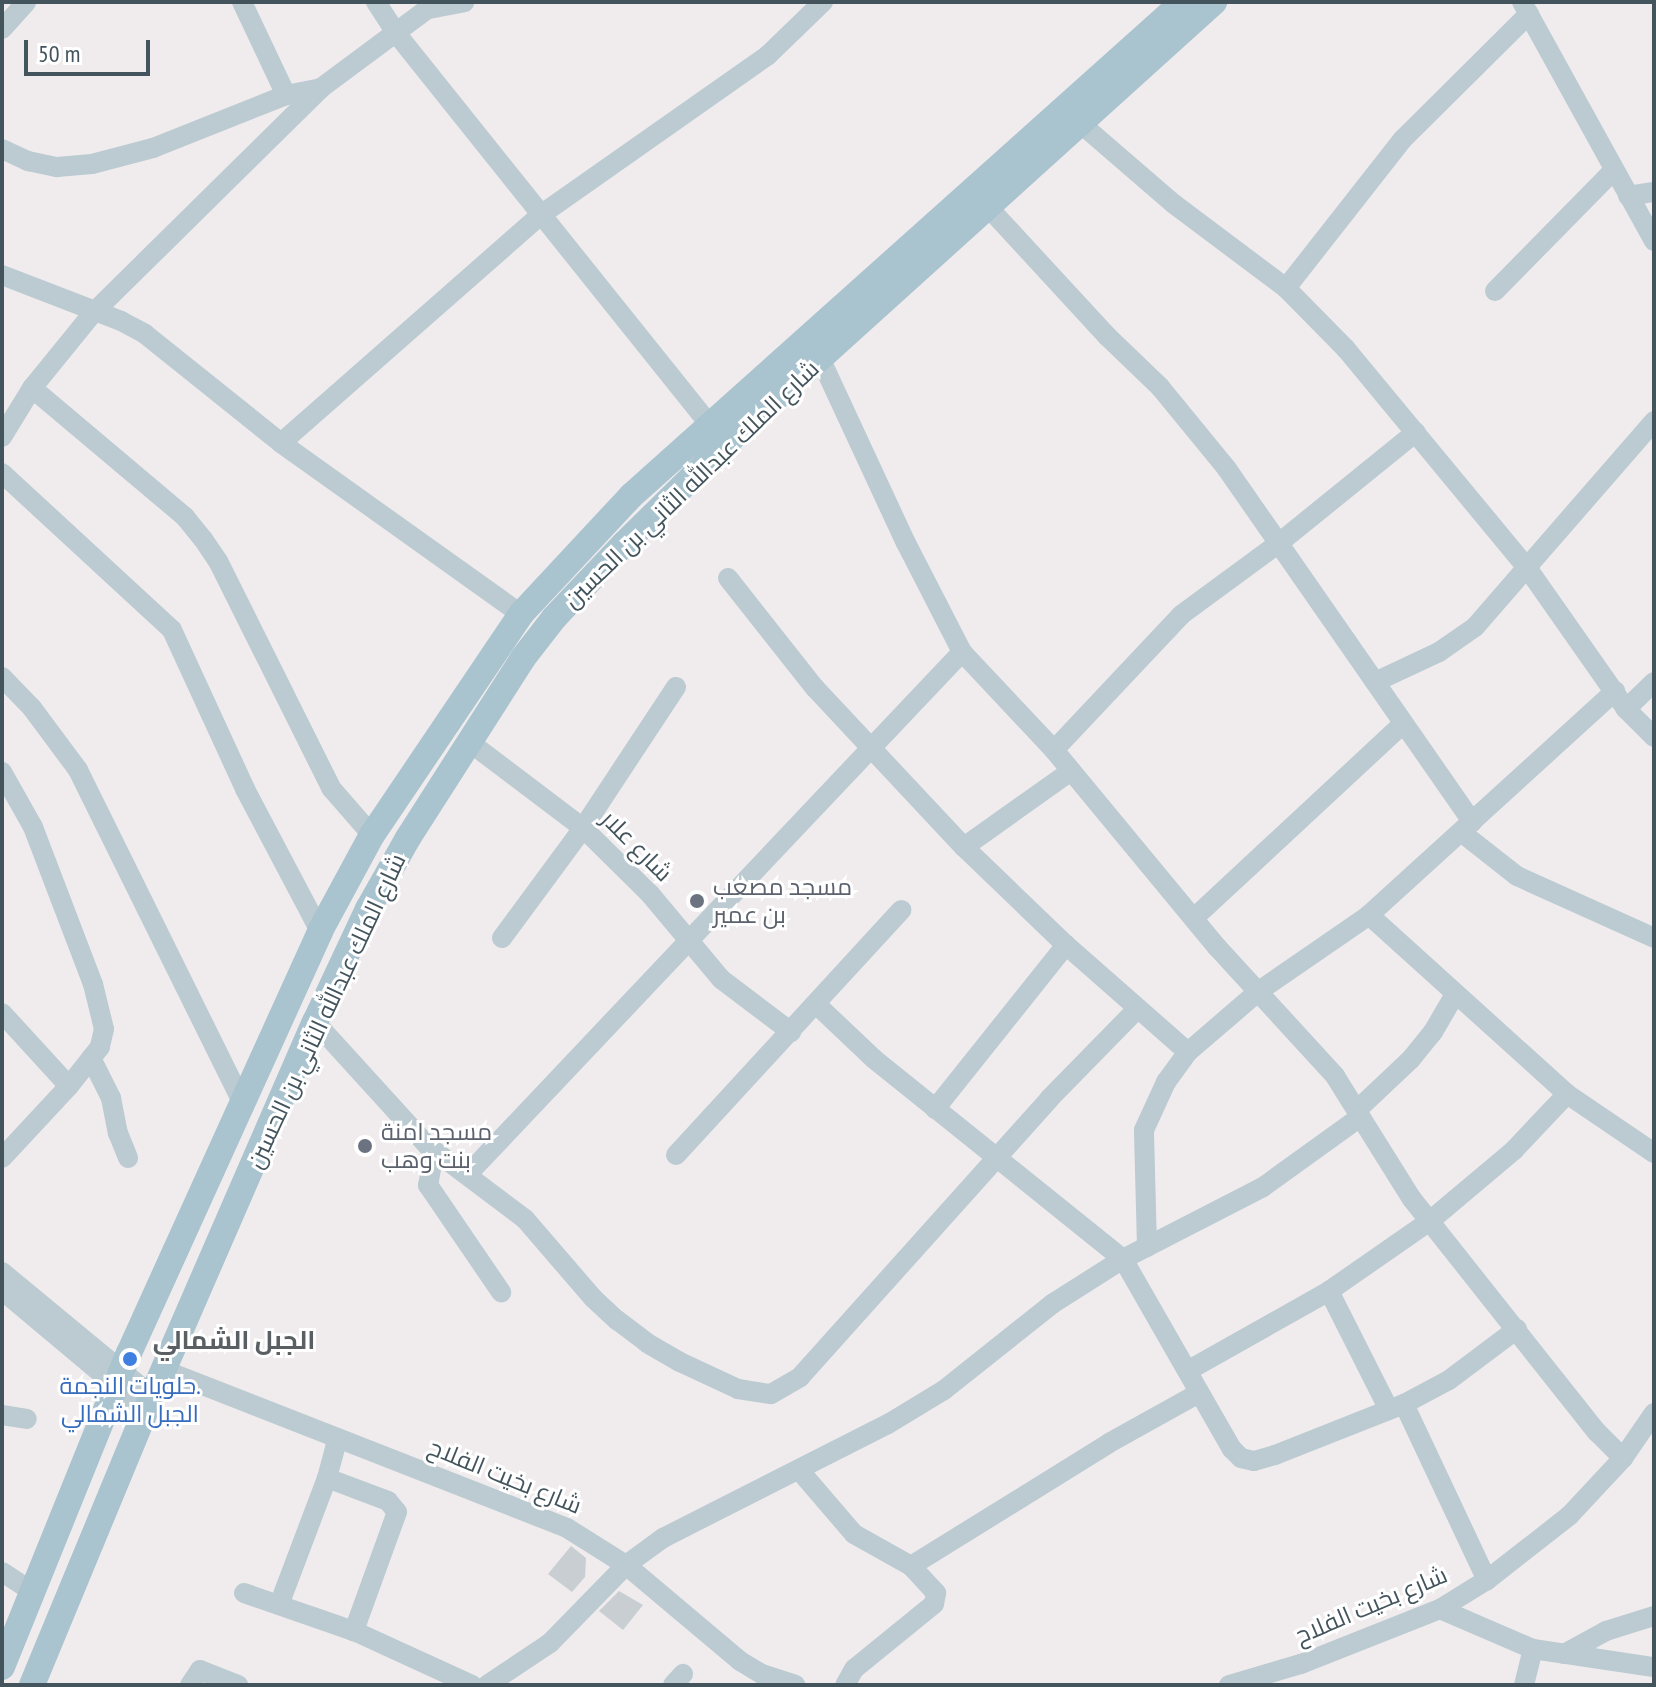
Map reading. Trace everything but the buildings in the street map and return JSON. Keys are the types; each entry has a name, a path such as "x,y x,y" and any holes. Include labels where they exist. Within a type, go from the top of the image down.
{"main road":[{"name":"شارع الملك عبدالله الثاني بن الحسين","path":"2,1667 119,1380 320,931 372,835 521,614 592,534 709,424 849,317 898,274 1183,2"},
{"name":"شارع الملك عبدالله الثاني بن الحسين","path":"898,274 988,207 1214,2"},
{"name":"شارع الملك عبدالله الثاني بن الحسين","path":"32,1685 149,1404 315,1022 368,909 468,741 554,618 664,503 820,358 849,317"}],"street":[{"path":"2,29 26,2"},
{"path":"242,2 286,95"},
{"path":"376,2 396,33 709,424"},
{"path":"2,437 8,408 32,388 93,313 321,88 433,5 464,2"},
{"path":"281,443 542,214 767,56 823,2"},
{"path":"1286,288 1402,140 1525,8 1654,241"},
{"path":"2,149 28,161 57,167 92,164 153,148 286,95 321,88"},
{"path":"1080,123 1174,204 1286,288 1346,349 1528,569 1621,700 1654,737"},
{"path":"1495,291 1613,171"},
{"path":"1628,196 1654,192"},
{"path":"988,207 1178,407 1227,469 1375,682 1466,827 1517,876 1654,938"},
{"path":"2,275 93,313 121,321 145,334 281,443 521,614"},
{"path":"820,358 865,448 906,543 962,652 1054,750 1194,918 1335,1076 1397,1178 1597,1432 1623,1458"},
{"path":"32,388 185,517 203,539 218,561 331,788 372,835"},
{"path":"1375,682 1439,652 1475,627 1654,421"},
{"path":"1054,750 1173,623 1279,543 1416,432"},
{"path":"2,473 172,630 245,789 320,931"},
{"path":"728,578 770,635 870,748 964,847 1066,945 1188,1052"},
{"path":"468,1174 962,652"},
{"path":"2,677 32,708 78,770 244,1106"},
{"path":"1147,1247 1144,1130 1166,1082 1188,1052 1259,991 1369,915 1466,827 1621,700 1654,682"},
{"path":"502,938 583,828 676,687"},
{"path":"1194,918 1402,725"},
{"name":"شارع علار","path":"468,741 583,828 650,894 721,979 791,1032"},
{"path":"964,847 1071,771"},
{"path":"2,772 33,827 93,984 104,1029 100,1047 69,1086 2,1157"},
{"path":"676,1155 901,910"},
{"path":"1369,915 1567,1094 1654,1153"},
{"path":"935,1109 1066,945"},
{"path":"501,1682 550,1643 626,1565 663,1538 800,1471 944,1390 1052,1304 1123,1259 1263,1187 1358,1113 1411,1059 1433,1032 1455,994"},
{"path":"816,1004 935,1109 1123,1259 1232,1449 1241,1458 1254,1461 1397,1407 1449,1380 1517,1329"},
{"path":"315,1022 434,1152 468,1174 525,1219 593,1298 647,1343 738,1389 771,1394 786,1389 800,1377 1138,1008"},
{"path":"2,1013 69,1086"},
{"path":"91,1058 111,1098 118,1133 128,1158"},
{"path":"1189,1370 1329,1291 1431,1220 1492,1170 1567,1094"},
{"path":"434,1152 428,1185 501,1292"},
{"path":"2,1272 119,1380"},
{"path":"2,1290 149,1404"},
{"path":"1329,1291 1397,1407 1487,1580"},
{"name":"شارع بخيت الفلاح","path":"164,1370 337,1441 511,1503 567,1528 626,1565 740,1661 762,1674 795,1685"},
{"path":"911,1566 1109,1443 1199,1393"},
{"name":"شارع بخيت الفلاح","path":"1229,1685 1301,1664 1440,1609 1487,1580 1569,1516 1623,1458 1654,1413"},
{"path":"2,1415 27,1419"},
{"path":"279,1605 327,1478 337,1441"},
{"path":"800,1471 854,1534 911,1566 936,1593 934,1604 854,1669 845,1685"},
{"path":"327,1478 388,1501 397,1512 354,1631"},
{"path":"2,1572 34,1593"},
{"path":"244,1593 354,1631 472,1685"},
{"path":"1440,1609 1533,1649 1654,1667"},
{"path":"1564,1654 1606,1631 1654,1616"},
{"path":"1524,1685 1533,1649"},
{"path":"190,1685 200,1670 238,1685"}],"place":[{"name":"مسجد مصعب بن عمير","path":"697,901"},
{"name":"مسجد امنة بنت وهب","path":"365,1146"},
{"name":"حلويات النجمة. الجبل الشمالي","path":"130,1359"}],"district":[{"name":"الجبل الشمالي","path":"234,1340"}]}
